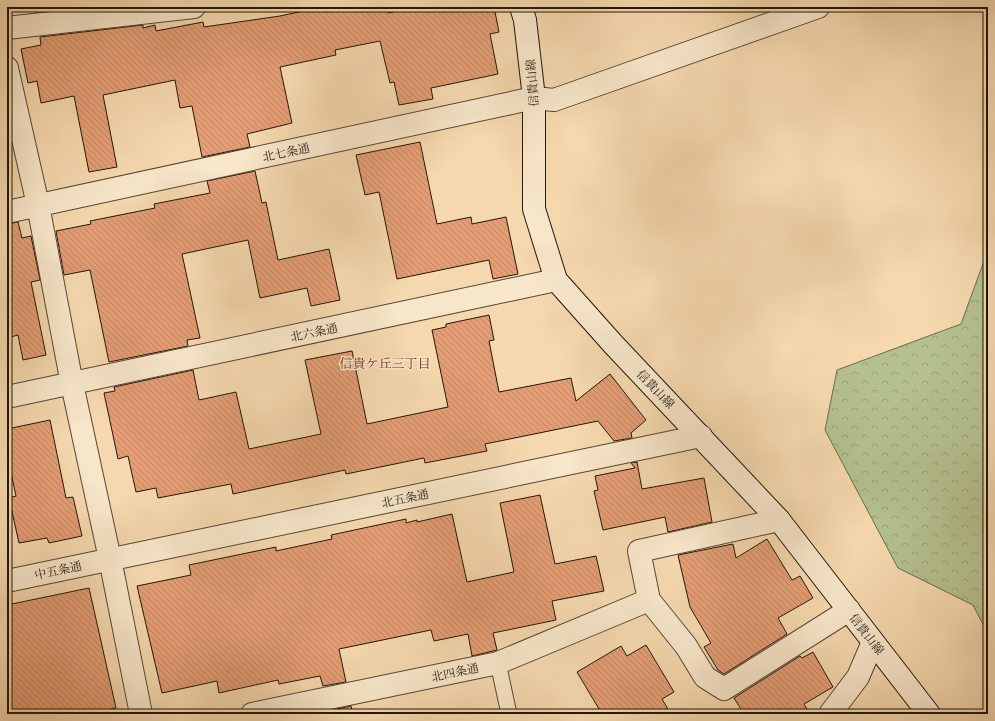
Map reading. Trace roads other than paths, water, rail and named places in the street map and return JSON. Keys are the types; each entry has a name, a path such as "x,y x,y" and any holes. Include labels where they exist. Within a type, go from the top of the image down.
{"street":[{"path":"7,28 194,7"},
{"name":"信貴山線","path":"521,7 525,20 534,98 534,209 556,280 613,344 779,520 929,714"},
{"name":"北七条通","path":"7,212 534,98 554,100 818,7"},
{"path":"7,68 38,205 72,384 110,559 140,714"},
{"name":"北六条通","path":"7,397 556,280"},
{"name":"北五条通","path":"110,559 701,436"},
{"path":"779,520 638,551 649,600 686,646 705,677 724,689 849,610"},
{"name":"中五条通","path":"7,581 110,559"},
{"name":"北四条通","path":"252,714 299,709 498,663 649,600"},
{"path":"830,714 858,677 873,642"}],"lane":[{"path":"498,663 509,714"}],"district":[{"name":"信貴ケ丘三丁目","path":"385,363"}]}
